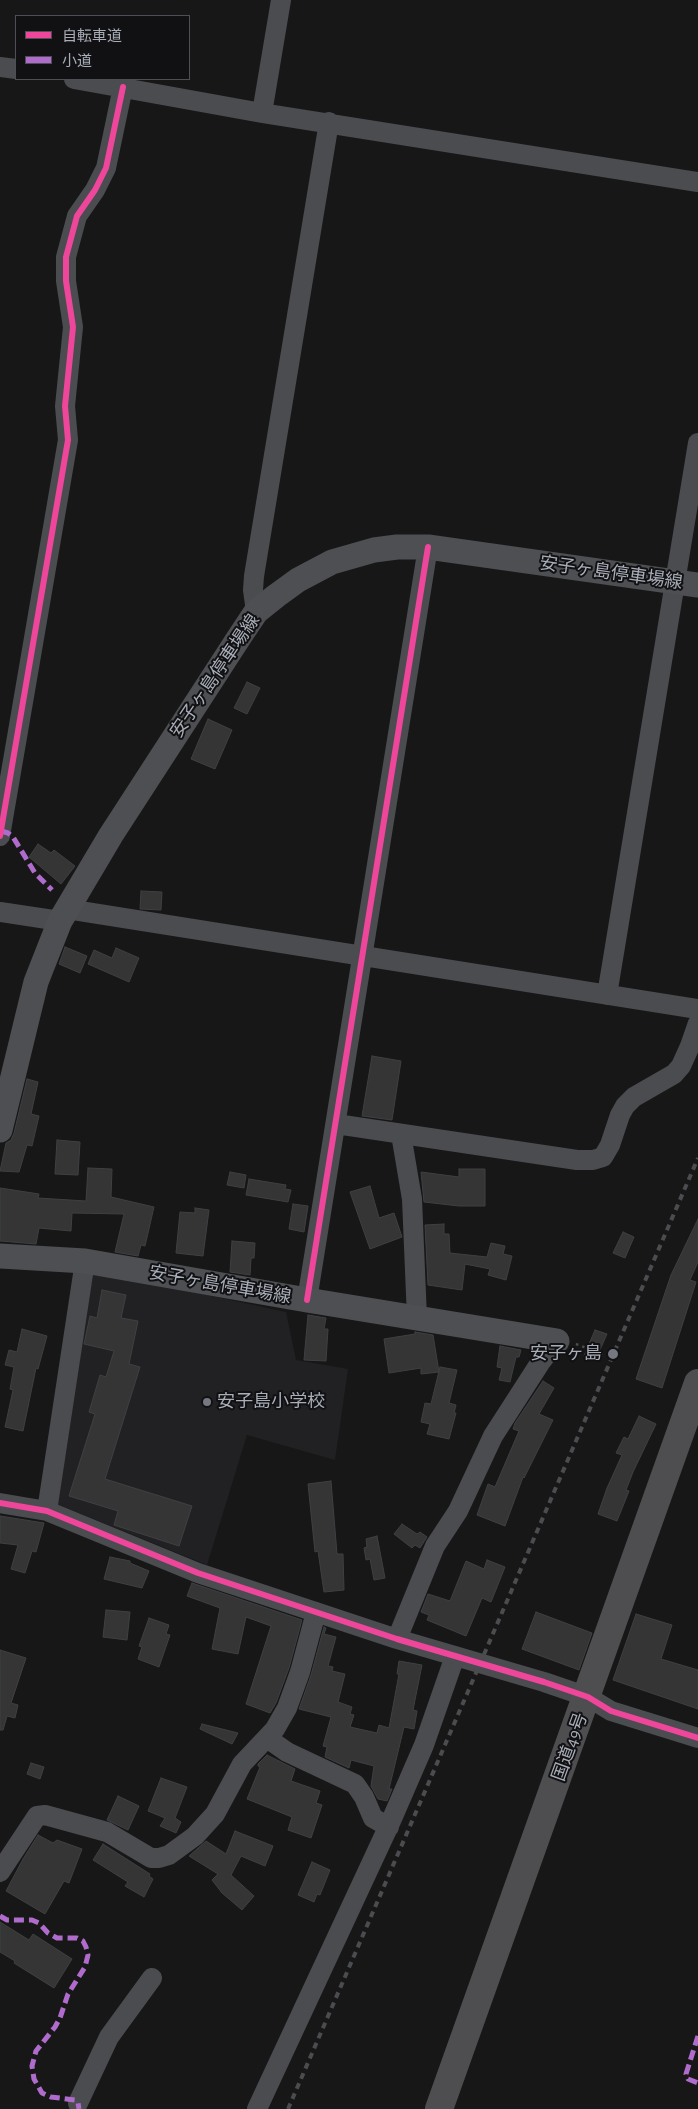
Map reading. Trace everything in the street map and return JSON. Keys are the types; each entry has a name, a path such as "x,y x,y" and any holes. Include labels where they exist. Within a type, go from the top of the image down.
{"highway":[{"name":"国道49号","path":"439,2109 697,1391"}],"main road":[{"name":"安子ヶ島停車場線","path":"0,1130 36,982 63,915 173,737 256,612 298,580 332,562 374,550 428,547 686,583"},
{"name":"安子ヶ島停車場線","path":"0,1256 85,1261 558,1341"}],"street":[{"path":"262,113 281,0"},
{"path":"0,67 15,69"},
{"path":"79,80 262,113 329,122 698,182"},
{"path":"0,836 68,440 65,406 73,327 66,281 66,256 77,216 95,190 106,168 123,88"},
{"path":"256,612 253,590 254,576 329,122"},
{"path":"607,995 686,583 698,443"},
{"path":"307,1300 428,547"},
{"path":"0,912 63,915 362,955 698,1009"},
{"path":"336,1124 577,1160 593,1160 603,1157 610,1145 625,1106 634,1097 674,1074 681,1066 698,1023"},
{"path":"403,1134 402,1140 412,1199 417,1318"},
{"path":"47,1510 85,1261"},
{"path":"397,1639 435,1546 458,1511 493,1436 540,1363 558,1341"},
{"path":"0,1503 47,1510 198,1573 397,1639 588,1697 611,1711 698,1738"},
{"path":"0,1872 33,1820 37,1816 42,1815 107,1832 146,1857 160,1858 169,1855 195,1836 216,1814 242,1764 267,1738 287,1708 316,1612"},
{"path":"257,2109 424,1745 455,1656"},
{"path":"267,1738 287,1752 355,1784 364,1796 373,1818 388,1827"},
{"path":"78,2103 109,2037 152,1978"}],"path":[{"path":"558,1341 570,1342 605,1355"}],"shaded area":[{"name":"安子島小学校","path":"92,1270 286,1312 296,1360 348,1369 335,1460 247,1435 207,1565 54,1503"}],"building":[{"path":"247,682 260,688 247,714 234,708"},
{"path":"208,719 232,730 215,769 191,759"},
{"path":"38,844 51,853 54,850 75,866 61,884 29,857"},
{"path":"141,891 162,892 161,910 140,909"},
{"path":"65,947 87,956 80,973 59,964"},
{"path":"116,948 139,958 129,982 88,964 94,950 112,958"},
{"path":"372,1056 401,1061 392,1120 362,1116"},
{"path":"27,1079 38,1082 31,1114 39,1116 32,1146 27,1145 19,1172 0,1171 6,1143 11,1140 14,1133"},
{"path":"57,1140 80,1142 78,1175 55,1174"},
{"path":"88,1168 112,1169 111,1197 154,1207 145,1246 141,1245 138,1256 115,1252 124,1214 72,1213 71,1231 39,1228 36,1244 0,1241 0,1188 39,1194 38,1198 86,1201"},
{"path":"459,1169 485,1169 485,1206 459,1206 424,1202 421,1172 459,1177"},
{"path":"230,1172 246,1175 244,1188 227,1185"},
{"path":"249,1179 286,1185 285,1189 291,1190 288,1202 246,1195"},
{"path":"370,1186 379,1218 394,1213 402,1237 370,1249 350,1192"},
{"path":"293,1204 308,1206 304,1232 289,1229"},
{"path":"195,1208 209,1210 203,1256 176,1253 180,1212 195,1213"},
{"path":"698,1219 698,1262 690,1280 696,1282 662,1388 636,1379 671,1275"},
{"path":"444,1224 444,1234 449,1234 450,1253 487,1257 491,1243 505,1246 503,1254 512,1256 506,1280 488,1275 490,1269 465,1264 462,1290 428,1285 425,1225"},
{"path":"623,1232 634,1237 625,1258 613,1253"},
{"path":"232,1241 255,1243 254,1258 251,1258 250,1275 230,1272"},
{"path":"102,1290 126,1295 121,1318 138,1321 129,1364 140,1367 105,1479 192,1506 179,1546 114,1525 118,1511 69,1496 95,1414 89,1412 100,1375 106,1377 114,1351 84,1344 90,1316 97,1318"},
{"path":"308,1315 326,1318 324,1329 328,1329 326,1361 304,1360"},
{"path":"22,1329 47,1336 38,1369 36,1368 23,1431 5,1427 13,1390 10,1389 14,1367 5,1365 9,1350 17,1352"},
{"path":"595,1330 607,1334 595,1361 584,1356"},
{"path":"415,1332 433,1335 439,1372 421,1374 421,1368 389,1373 384,1339 415,1334"},
{"path":"500,1346 521,1350 519,1357 516,1357 510,1382 499,1380 502,1368 497,1367"},
{"path":"440,1367 457,1370 449,1403 456,1405 454,1413 456,1413 449,1439 427,1434 430,1424 421,1422 425,1403 431,1404"},
{"path":"543,1381 554,1388 539,1414 553,1420 523,1477 505,1526 477,1515 488,1484 495,1487 519,1431 513,1429 515,1423"},
{"path":"639,1416 656,1424 633,1472 626,1490 629,1491 617,1521 598,1514 622,1455 616,1453 624,1437 628,1439"},
{"path":"331,1481 337,1554 343,1554 344,1590 324,1592 318,1551 315,1552 308,1484"},
{"path":"0,1516 44,1523 36,1552 32,1551 25,1573 11,1569 18,1545 0,1543"},
{"path":"402,1524 417,1534 420,1532 427,1537 420,1548 415,1545 412,1548 394,1534"},
{"path":"377,1536 385,1578 374,1580 370,1559 366,1560 364,1548 367,1547 366,1539"},
{"path":"110,1557 130,1561 130,1563 149,1571 142,1588 104,1579"},
{"path":"487,1560 505,1567 491,1602 482,1598 466,1636 427,1620 429,1615 421,1612 428,1594 450,1601 466,1561 484,1569"},
{"path":"192,1583 302,1620 289,1668 276,1703 270,1713 246,1704 271,1626 246,1617 238,1654 212,1649 220,1608 187,1596"},
{"path":"106,1610 130,1612 127,1640 103,1637"},
{"path":"536,1612 592,1633 579,1670 522,1649"},
{"path":"636,1614 672,1625 661,1659 698,1670 698,1709 613,1680"},
{"path":"149,1618 169,1625 166,1634 170,1635 159,1667 138,1659 142,1647 139,1646"},
{"path":"324,1627 326,1628 324,1634 336,1637 328,1666 333,1667 332,1671 345,1674 338,1702 352,1707 350,1714 354,1715 350,1727 377,1733 379,1725 389,1728 399,1674 397,1674 399,1661 422,1665 413,1710 417,1711 414,1729 404,1727 389,1789 392,1789 387,1801 378,1799 371,1786 374,1766 351,1760 349,1768 325,1757 327,1747 323,1746 331,1717 299,1709 311,1675"},
{"path":"0,1650 26,1658 11,1703 18,1705 15,1718 7,1716 3,1730 0,1730"},
{"path":"202,1724 238,1733 232,1744 200,1729"},
{"path":"267,1755 295,1769 291,1781 320,1791 316,1803 322,1805 311,1838 288,1830 292,1817 247,1799 260,1767 258,1764"},
{"path":"31,1763 44,1767 40,1779 27,1774"},
{"path":"161,1778 187,1787 175,1818 181,1822 176,1833 160,1826 165,1818 148,1811"},
{"path":"118,1796 139,1806 128,1830 107,1820"},
{"path":"235,1831 273,1846 265,1866 241,1856 231,1875 254,1896 242,1910 222,1893 212,1880 218,1874 189,1856 206,1841 226,1854"},
{"path":"38,1835 53,1843 57,1840 82,1849 69,1883 64,1881 45,1914 6,1891"},
{"path":"103,1844 150,1874 149,1876 153,1879 144,1897 125,1886 128,1882 93,1860"},
{"path":"312,1862 330,1870 320,1895 317,1894 314,1902 298,1895"},
{"path":"0,1922 29,1940 33,1934 72,1959 54,1988 0,1952"}],"railway":[{"path":"288,2109 698,1158"}],"marked path":[{"path":"1,831 13,837 35,873 52,890"},
{"path":"0,1916 7,1920 32,1920 39,1923 48,1933 57,1938 77,1938 83,1941 86,1947 88,1955 85,1967 68,1994 55,2027 36,2051 32,2066 34,2079 42,2093 51,2097 75,2100 78,2103 79,2109"},
{"path":"698,2036 686,2074 688,2079 698,2083"}],"cycle path":[{"path":"0,836 68,440 65,406 73,327 66,281 66,257 77,216 95,190 106,168 123,87"},
{"path":"307,1300 428,547"},
{"path":"0,1503 47,1511 198,1573 397,1639 544,1682 588,1697 611,1711 698,1738"}],"place":[{"name":"安子ヶ島","path":"613,1354"},
{"name":"安子島小学校","path":"207,1402"}]}
